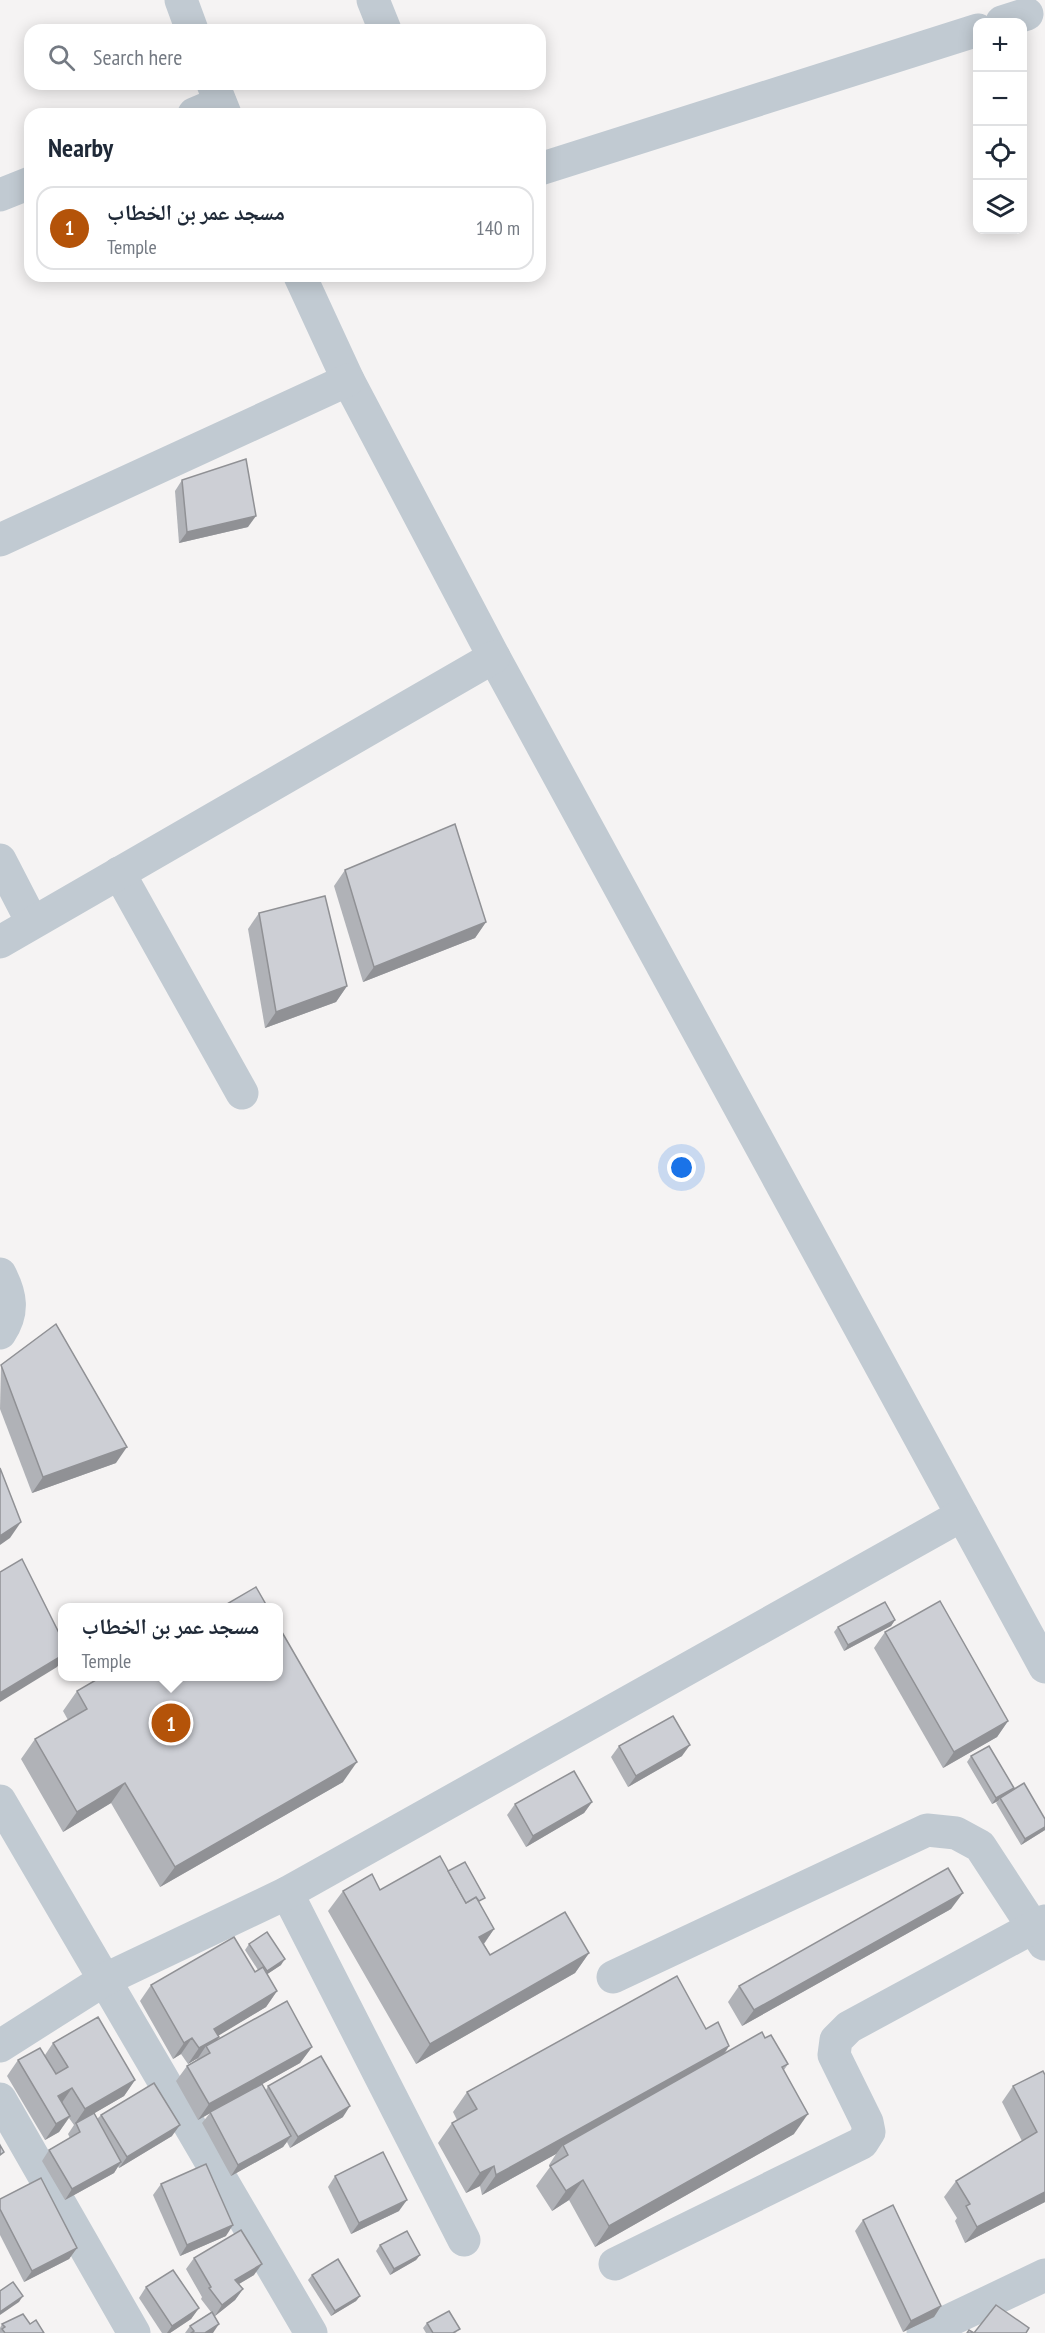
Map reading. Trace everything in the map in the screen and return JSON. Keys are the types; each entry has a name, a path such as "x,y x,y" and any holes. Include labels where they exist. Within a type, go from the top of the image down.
{"street":[{"path":"181,0 190,24"},
{"path":"373,0 383,24"},
{"path":"546,167 973,32"},
{"path":"0,195 24,185"},
{"path":"303,282 348,380 494,657 1045,1667"},
{"path":"0,540 348,380"},
{"path":"0,942 494,657"},
{"path":"0,860 32,922"},
{"path":"118,873 242,1093"},
{"path":"0,1274 10,1296 9,1312 0,1333"},
{"path":"0,2046 104,1980 286,1893 962,1515"},
{"path":"0,1801 311,2333"},
{"path":"613,1977 927,1830 956,1833 980,1846 1041,1931 849,2027 836,2040 834,2055 867,2122 869,2132 862,2143 615,2264"},
{"path":"286,1893 464,2240"},
{"path":"0,2098 134,2333"},
{"path":"923,2333 1045,2275"}],"building":[{"path":"246,459 256,516 187,532 182,480"},
{"path":"455,824 486,922 374,967 345,870"},
{"path":"325,896 347,986 276,1012 259,913"},
{"path":"56,1324 127,1447 43,1477 1,1365"},
{"path":"0,1468 21,1522 0,1536"},
{"path":"22,1559 58,1631 58,1658 0,1693 0,1572"},
{"path":"256,1587 265,1603 229,1603"},
{"path":"940,1601 1008,1721 954,1752 885,1632"},
{"path":"885,1602 895,1620 848,1645 838,1627"},
{"path":"283,1634 357,1762 175,1867 125,1783 77,1812 35,1739 87,1709 77,1691 94,1681 283,1681"},
{"path":"673,1716 690,1745 636,1776 619,1746"},
{"path":"989,1746 1014,1788 996,1798 971,1756"},
{"path":"574,1771 592,1802 533,1836 515,1804"},
{"path":"1024,1783 1045,1819 1045,1827 1025,1839 1000,1798"},
{"path":"440,1856 466,1903 476,1897 494,1929 479,1937 490,1955 565,1912 589,1953 430,2044 343,1891 372,1874 380,1890"},
{"path":"465,1862 485,1898 479,1901 476,1897 466,1903 448,1871"},
{"path":"948,1868 963,1893 754,2010 739,1986"},
{"path":"267,1932 285,1959 267,1971 249,1944"},
{"path":"234,1937 255,1972 263,1967 277,1991 214,2029 219,2037 199,2048 192,2038 184,2043 151,1985"},
{"path":"677,1976 706,2029 718,2022 729,2046 496,2175 494,2166 480,2173 452,2123 477,2109 467,2092"},
{"path":"287,2001 312,2047 209,2104 187,2066 210,2053 206,2046"},
{"path":"98,2017 135,2080 85,2109 72,2088 58,2096 70,2116 56,2124 18,2060 40,2048 56,2074 68,2067 53,2043"},
{"path":"762,2032 765,2038 771,2035 788,2064 782,2067 808,2114 609,2226 583,2180 566,2191 550,2166 568,2155 563,2145"},
{"path":"321,2056 350,2106 298,2137 268,2086"},
{"path":"1043,2071 1045,2075 1045,2192 977,2227 966,2206 970,2204 956,2181 1037,2132 1013,2086"},
{"path":"154,2083 180,2125 127,2157 101,2115"},
{"path":"262,2084 291,2136 238,2165 210,2112"},
{"path":"94,2113 121,2162 72,2189 49,2150 80,2132 76,2123"},
{"path":"383,2152 407,2200 359,2223 335,2176"},
{"path":"206,2164 233,2225 187,2245 161,2184"},
{"path":"41,2178 77,2248 32,2271 0,2209 0,2199"},
{"path":"893,2205 941,2306 911,2321 863,2220"},
{"path":"241,2230 262,2264 235,2280 243,2289 222,2305 209,2288 211,2287 194,2258"},
{"path":"407,2231 420,2255 394,2269 380,2245"},
{"path":"338,2259 360,2296 335,2311 312,2275"},
{"path":"173,2270 199,2308 172,2326 146,2287"},
{"path":"13,2282 23,2296 0,2312 0,2291"},
{"path":"996,2305 1029,2328 1026,2333 974,2333"},
{"path":"449,2311 460,2329 453,2333 433,2333 427,2323"},
{"path":"212,2312 219,2324 205,2333 191,2333 194,2331 190,2326"},
{"path":"23,2314 30,2324 36,2320 44,2333 5,2333 2,2329 5,2327 2,2324"}],"place":[{"name":"مسجد عمر بن الخطاب","path":"171,1723"}]}
